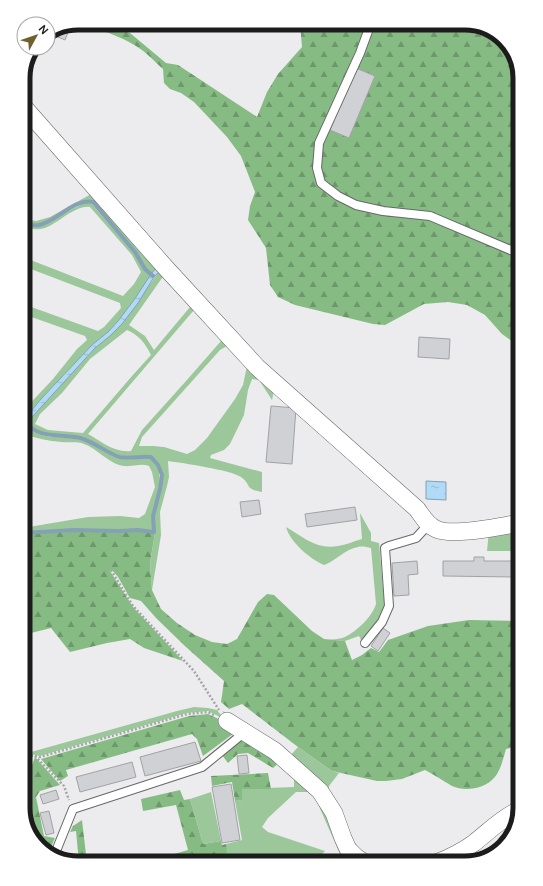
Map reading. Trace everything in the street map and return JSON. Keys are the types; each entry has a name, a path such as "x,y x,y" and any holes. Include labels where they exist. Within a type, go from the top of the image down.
{"street":[{"path":"30,114 150,251 257,367 417,510 428,525 438,530 456,532 513,524"},
{"path":"227,721 275,751 320,791 334,813 348,849 355,856"},
{"path":"450,856 474,843 503,819 513,813"}],"lane":[{"path":"368,30 360,53 319,143 317,168 321,183 338,196 356,205 383,211 430,216 513,251"},
{"path":"365,643 382,622 389,606 385,548 416,538 428,525"},
{"path":"56,851 72,809 202,767 245,732"}],"path":[{"path":"111,570 133,606 194,671 213,703 227,721"},
{"path":"30,756 40,757 187,714 208,712 227,721"},
{"path":"35,756 64,786 72,809"}],"green space":[{"path":"102,30 122,30 130,33 166,63 178,65 257,117 267,92 278,74 302,47 301,30 366,30 317,142 315,168 336,198 430,218 513,254 513,342 502,334 485,315 467,305 448,302 424,304 385,325 373,324 295,305 278,297 270,285 266,248 248,220 250,206 255,192 241,156 227,137 194,102 181,93 170,89 164,83 163,69 147,54 124,39"},
{"path":"371,30 468,30 492,38 505,51 512,69 513,78 513,249 431,214 383,209 357,203 338,194 323,182 319,168 322,143"},
{"path":"93,193 274,390 272,400 259,380 252,379 248,390 244,415 230,444 224,450 211,455 210,458 262,472 262,492 250,488 241,477 236,474 206,467 168,461 169,477 160,512 161,535 152,590 150,563 155,533 154,516 163,474 159,465 151,455 127,457 119,455 82,438 39,431 30,427 30,419 95,348 122,324 160,270 157,268 152,273 146,269 136,252 93,202 86,201 79,203 45,222 39,224 30,224 30,220 36,221 50,217","holes":["165,277 190,307 154,350 145,336 129,325 162,278","194,310 221,341 142,430 131,451 114,449 88,434","127,330 142,340 151,355 83,433 48,430 35,424 40,414 62,393 90,359","227,346 247,366 243,385 235,399 207,438 195,450 187,454 164,447 139,446 142,437 220,350"]},
{"path":"87,202 92,204 134,253 144,270 151,275 118,321 108,332 92,345 30,412 30,404 53,379 77,349 87,340 85,336 30,316 30,307 98,331 104,327 121,308 120,303 30,269 30,260 123,296 134,284 141,272 132,255 90,207 84,207 73,211 45,228 30,228 30,225 39,226 50,222 62,214"},
{"path":"30,429 52,437 74,439 86,442 120,458 150,458 159,471 160,478 152,515 153,531 138,529 74,529 30,532 30,527 88,517 120,516 139,518 145,514 155,487 152,472 149,466 119,465 89,446 81,443 52,441 30,436"},
{"path":"360,513 371,533 371,541 379,543 385,611 382,619 361,640 359,636 345,641 329,640 345,637 354,631 368,619 374,609 376,604 371,548 353,548 324,565 313,559 296,544 288,533 286,527 310,542 330,547 341,545 362,539"},
{"path":"513,528 513,551 487,551 489,531"},
{"path":"74,531 138,531 155,533 150,563 152,590 161,609 177,623 195,635 212,642 227,644 237,639 258,602 267,594 274,595 312,631 324,639 345,641 352,660 371,648 379,652 388,640 428,626 469,620 513,621 513,748 506,749 500,768 490,782 480,787 468,789 452,786 425,770 402,779 386,781 377,781 332,771 242,704 229,709 221,702 224,681 186,647 141,601 130,598 118,577 112,570 110,571 133,607 183,661 144,648 130,639 70,652 51,628 30,633 30,534"},
{"path":"194,707 208,708 217,710 224,719 208,711 187,713 40,756 30,755 30,752"},
{"path":"222,711 233,716 290,756 298,747 332,771 339,773 329,786 329,792 350,835 357,845 370,856 359,856 336,810 227,718"},
{"path":"208,714 225,722 237,731 203,756 197,739 192,734 66,770 68,776 60,781 41,759 189,716"},
{"path":"245,737 281,761 273,768 248,753 238,754 228,763 222,755"},
{"path":"35,757 60,785 40,791 36,797 44,836 55,838 51,848 38,835 30,814 30,766 32,765"},
{"path":"268,773 271,789 242,789 242,800 235,801 232,782 212,786 211,776"},
{"path":"294,778 314,788 347,856 342,856 339,852 312,792 296,792 268,818 262,827 268,832 325,851 320,856 219,856 228,853 226,844 242,840 235,801 242,800 242,789 294,787"},
{"path":"180,790 184,800 190,799 203,844 221,841 222,845 226,844 228,853 219,856 167,856 188,850 176,805 143,811 141,799"},
{"path":"211,792 221,841 203,844 190,799"},
{"path":"82,820 86,856 78,856 76,831 70,832 73,826"}],"water":[{"path":"157,267 161,270 154,277 138,303 122,324 95,348 30,419 30,412 41,399 92,345 108,332 118,321"},
{"path":"426,481 446,482 446,500 426,499"}],"building":[{"path":"68,31 65,40 56,36 56,35"},
{"path":"356,68 375,76 349,138 330,130"},
{"path":"419,337 450,339 449,359 418,357"},
{"path":"271,406 296,408 292,464 266,462"},
{"path":"259,500 261,514 242,517 240,502"},
{"path":"355,507 357,520 307,527 305,514"},
{"path":"474,557 484,557 484,561 513,561 513,577 443,576 443,561 474,561"},
{"path":"417,561 418,574 408,575 409,595 394,596 392,563"},
{"path":"383,628 390,633 378,651 371,646"},
{"path":"195,742 201,761 145,776 140,757"},
{"path":"247,755 249,773 239,774 237,756"},
{"path":"132,762 136,777 80,792 76,777"},
{"path":"231,784 240,840 222,843 212,787"},
{"path":"56,790 59,799 43,804 40,795"},
{"path":"49,811 54,833 46,835 40,813"}],"waterway":[{"path":"30,224 37,225 52,220 79,203 93,202 135,252 145,269 153,276"},
{"path":"30,427 44,434 80,438 120,457 151,457 158,465 162,475 153,516 154,532 138,530 74,530 30,533"}]}
